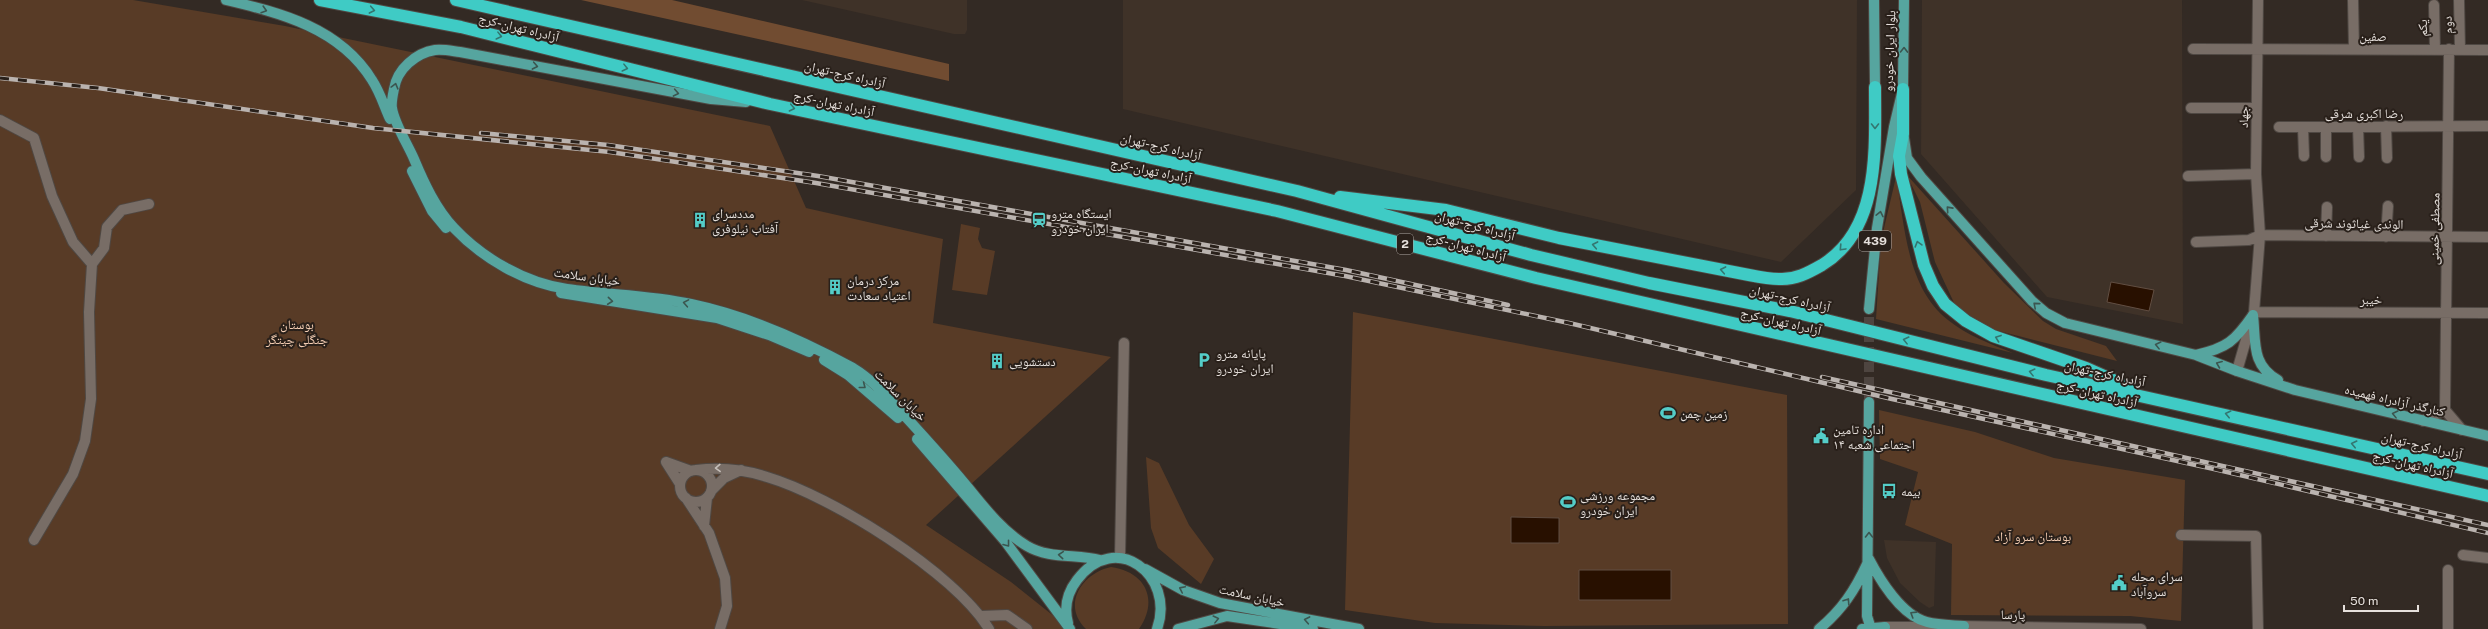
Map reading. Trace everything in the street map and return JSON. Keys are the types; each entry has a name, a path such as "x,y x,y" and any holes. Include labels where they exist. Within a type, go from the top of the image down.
{"highway":[{"name":"آزادراه تهران-کرج","path":"320,0 461,27 770,104 1277,211 1566,285 2488,496"},
{"name":"آزادراه کرج-تهران","path":"456,0 1297,191 1612,274 1790,311 2046,375 2152,397 2488,474"},
{"path":"1297,191 1446,210 1559,238 1749,275 1780,279 1804,276 1833,258 1854,236 1863,215 1869,194 1875,143 1875,87"},
{"path":"1903,89 1903,134 1900,156 1901,174 1916,237 1930,279 1945,304 1966,321 1993,336 2086,368 2152,397"}],"main road":[{"name":"خیابان سلامت","path":"226,0 263,9 316,27 353,57 372,80 418,187 432,211 453,236 475,256 509,275 539,288 578,297 693,304 740,317 796,338 856,370 879,388 944,459 986,509 1013,536 1028,547 1042,553 1062,556 1083,556 1100,560"},
{"name":"بلوار ایران خودرو","path":"1874,0 1875,87"},
{"name":"بلوار ایران خودرو","path":"1869,308 1874,245 1903,89 1904,0"},
{"name":"خیابان سلامت","path":"770,104 712,99 460,52 435,50 414,58 403,68 394,85 392,109 418,170 433,199 453,227 477,249 531,279 564,288 646,300 717,318 769,335 816,355 848,375 903,422 1005,540 1070,629"},
{"path":"1903,134 1907,158 1921,177 2032,301 2046,313 2065,323 2196,355 2237,371 2295,390"},
{"path":"2196,355 2218,350 2231,343 2254,314"},
{"path":"2254,314 2257,356 2261,367 2270,376 2295,390"},
{"name":"کنارگذر آزادراه فهمیده","path":"2295,390 2488,436"},
{"path":"1869,402 1869,559 1867,616 1868,629 1885,627"},
{"name":"خیابان سلامت","path":"1120,558 1145,569 1183,590 1220,603 1359,629"},
{"path":"1070,629 1066,615 1067,601 1071,587 1089,566 1100,560 1120,558"},
{"path":"1869,559 1879,579 1906,610 1925,622 1964,626"},
{"path":"1819,629 1841,610 1856,587 1869,559"},
{"path":"1145,569 1155,586 1161,601 1161,617 1157,629"},
{"name":"خیابان سلامت","path":"1178,629 1227,616 1313,629"},
{"path":"1859,629 1867,616"}],"street":[{"name":"جهاد","path":"2237,371 2254,314 2260,235 2256,174 2258,0"},
{"path":"2353,0 2354,49"},
{"name":"دوم","path":"2459,0 2460,50"},
{"name":"یکم","path":"2434,5 2435,50"},
{"name":"صفین","path":"2193,49 2488,50"},
{"name":"مصطفی خمینی","path":"2445,410 2448,50"},
{"path":"2191,108 2256,108"},
{"path":"0,120 34,138 52,196 73,242 92,264"},
{"path":"2358,126 2359,157"},
{"path":"2386,126 2387,158"},
{"name":"رضا اکبری شرقی","path":"2280,127 2488,126"},
{"path":"2303,127 2304,156"},
{"path":"2326,127 2326,157"},
{"path":"2188,176 2256,174"},
{"path":"34,540 73,474 85,441 91,399 89,312 92,264 104,248 106,227 122,210 149,204"},
{"path":"2386,237 2388,206"},
{"path":"2326,236 2327,207"},
{"name":"الوندی غیاثوند شرقی","path":"2196,242 2249,240 2260,235 2488,237"},
{"name":"خیبر","path":"2254,314 2488,313"},
{"path":"1120,558 1124,343"},
{"path":"2423,421 2445,410 2462,430"},
{"path":"704,526 712,484 709,477 666,462 680,484 681,492 704,526 716,548 725,578 727,606 720,629"},
{"path":"680,484 683,477 694,471 721,467 741,470 768,477 808,492 854,517 897,545 953,588 981,616 989,629"},
{"path":"686,498 700,502 709,495 724,478 741,470"},
{"path":"2181,535 2256,536 2258,629"},
{"path":"2463,555 2488,558"},
{"path":"2448,570 2448,629"},
{"path":"981,616 1007,615 1027,629"},
{"name":"پارسا","path":"1885,627 1964,626 2141,629"}],"shaded area":[{"path":"581,0 672,0 949,64 949,81"},
{"path":"802,0 967,0 967,30 965,34 954,34"},
{"path":"1123,0 1857,0 1856,190 1781,262 1123,109"},
{"path":"1922,0 2182,0 2183,324 2047,297 1921,154"},
{"path":"2111,282 2154,290 2149,311 2107,302"},
{"path":"1511,517 1559,518 1559,543 1511,543"},
{"path":"1884,540 1936,542 1934,606 1929,608 1920,602 1900,583 1887,558"},
{"path":"1579,570 1671,570 1671,600 1579,600"}],"green space":[{"name":"بوستان جنگلی چیتگر","path":"0,0 133,0 285,26 770,126 806,208 943,239 933,323 1111,357 926,525 1011,582 1070,629 0,629"},
{"path":"1906,174 2004,283 2043,321 2056,329 2106,346 2117,361 1987,328 1956,307 1935,262 1920,202"},
{"path":"1896,177 1905,235 1915,273 1923,290 1934,306 1955,325 1979,339 2013,353 1876,319 1881,241"},
{"path":"961,224 980,228 978,239 982,248 995,251 987,295 952,290"},
{"name":"مجموعه ورزشی ایران خودرو","path":"1353,312 1787,395 1788,624 1544,626 1435,623 1345,610"},
{"name":"بوستان سرو آزاد","path":"1879,410 1975,432 2054,458 2185,480 2181,621 2130,616 1951,615 1952,544 1905,525 1918,472 1880,459"},
{"path":"1146,457 1159,463 1189,525 1214,559 1201,584 1158,548 1151,528"},
{"path":"1111,567 1123,570 1133,575 1141,581 1146,589 1148,608 1139,629 1086,629 1079,620 1075,610 1075,600 1078,591 1091,576 1101,570"}],"tunnel":[{"path":"1869,309 1869,402"}],"railway":[{"path":"0,78 98,88 373,128 610,152 816,183 1345,276 1569,323 1892,399 2214,469 2488,533"},
{"path":"481,133 608,145 818,176 1346,270 1508,305"},
{"path":"1822,377 2488,525"}],"place":[{"name":"مددسرای آفتاب نیلوفری","path":"700,220"},
{"name":"ایستگاه مترو ایران خودرو","path":"1039,220"},
{"name":"مرکز درمان اعتیاد سعادت","path":"835,287"},
{"name":"پایانه مترو ایران خودرو","path":"1204,360"},
{"name":"دستشویی","path":"997,361"},
{"name":"زمین چمن","path":"1668,413"},
{"name":"اداره تامین اجتماعی شعبه ۱۴","path":"1821,436"},
{"name":"بیمه","path":"1889,491"},
{"name":"مجموعه ورزشی ایران خودرو","path":"1568,502"},
{"name":"سرای محله سروآباد","path":"2119,583"}]}
